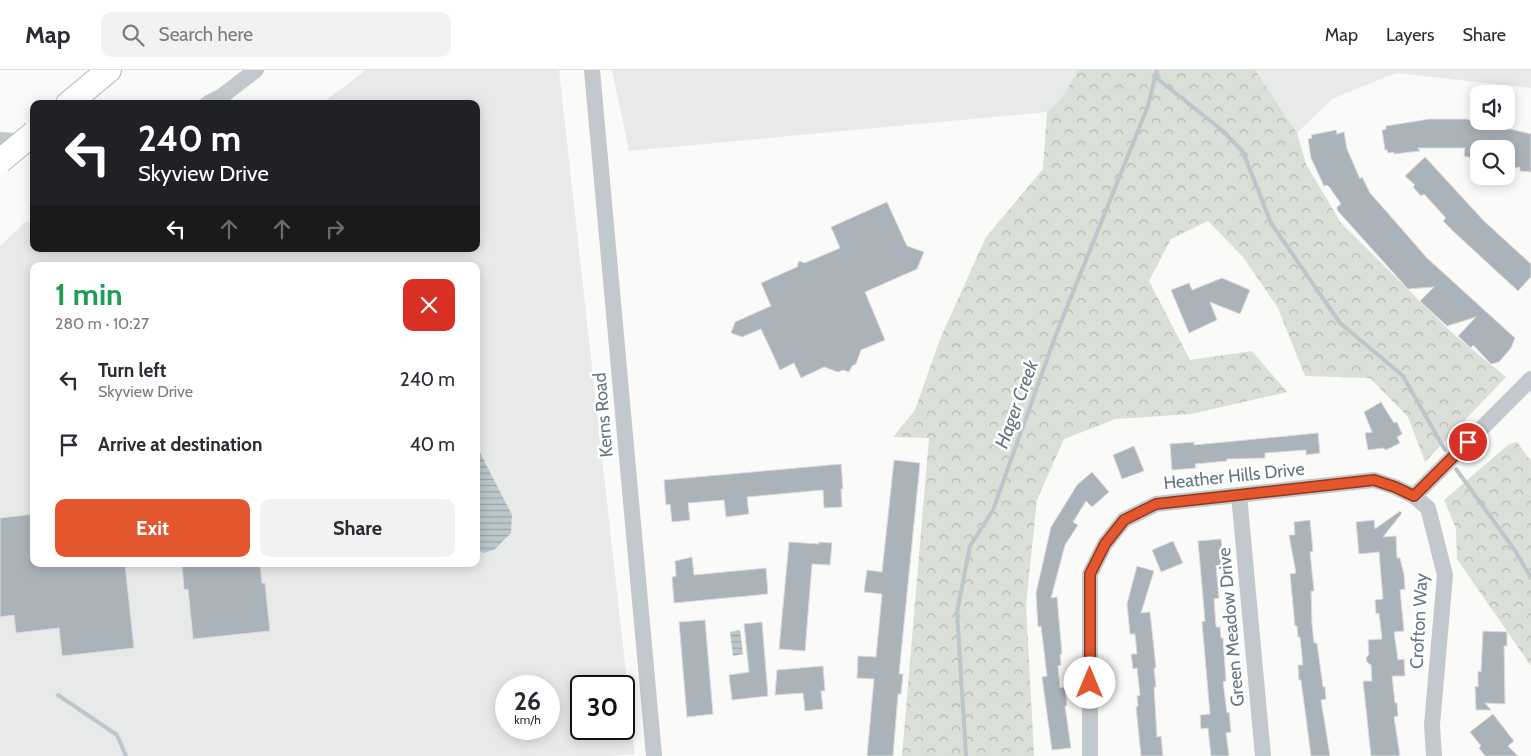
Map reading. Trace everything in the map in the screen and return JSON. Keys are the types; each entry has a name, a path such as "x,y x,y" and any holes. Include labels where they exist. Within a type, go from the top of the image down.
{"highway":[{"path":"73,100 102,76"},
{"path":"0,160 30,135"}],"street":[{"path":"214,100 256,70"},
{"name":"Kerns Road","path":"592,70 654,756"},
{"path":"0,140 30,143"},
{"path":"1414,496 1531,379"},
{"name":"Heather Hills Drive","path":"1090,756 1090,574 1105,544 1124,520 1156,504 1374,480 1414,496"},
{"name":"Green Meadow Drive","path":"1239,495 1263,756"},
{"name":"Crofton Way","path":"1414,496 1428,508 1445,575 1432,725 1434,756"}],"shaded area":[{"path":"366,70 559,70 626,675 570,675 570,740 633,740 635,754 613,756 0,756 0,246 25,222 30,221 30,252 480,252 480,100 326,100"},
{"path":"612,70 1078,70 1061,99 1047,112 629,151"},
{"path":"1255,70 1531,70 1531,88 1396,73 1332,99 1297,133"},
{"path":"480,453 512,515 511,533 494,550 484,553 480,551"},
{"path":"740,630 743,654 733,656 730,632"}],"green space":[{"path":"1078,70 1255,70 1297,133 1306,164 1341,223 1451,332 1506,377 1425,462 1408,417 1370,378 1305,376 1278,308 1243,257 1208,221 1171,239 1149,281 1190,360 1252,351 1287,392 1191,414 1116,419 1064,439 1037,500 1026,604 1034,756 902,756 929,438 893,437 915,410 940,339 986,237 1043,169 1047,112 1061,99"},
{"path":"1517,442 1531,461 1531,666 1457,559 1456,528 1444,500 1509,444"}],"building":[{"path":"1430,119 1467,119 1470,120 1470,130 1514,130 1531,134 1531,172 1520,171 1520,167 1515,168 1515,140 1470,140 1470,158 1464,156 1465,148 1418,148 1420,151 1394,154 1394,152 1388,153 1385,150 1382,130 1386,129 1386,126"},
{"path":"1336,130 1337,134 1344,132 1347,149 1360,179 1362,177 1370,193 1427,258 1515,338 1511,348 1499,362 1491,364 1473,345 1471,348 1458,336 1476,317 1447,326 1420,301 1434,287 1408,289 1337,210 1337,207 1341,204 1330,188 1327,185 1324,186 1311,158 1308,139 1312,138 1311,135"},
{"path":"1425,157 1484,221 1531,264 1531,277 1518,291 1443,221 1446,218 1424,194 1421,196 1413,187 1415,185 1405,176"},
{"path":"887,202 907,246 924,252 917,269 865,292 885,340 861,350 856,364 852,366 849,372 843,370 838,372 824,367 801,378 794,363 780,370 761,329 742,337 731,333 735,322 771,306 761,283 797,267 799,261 805,263 840,248 831,227"},
{"path":"1222,278 1250,290 1240,314 1210,302 1217,320 1189,333 1171,290 1189,283 1192,290"},
{"path":"1381,402 1394,423 1397,422 1402,434 1397,437 1400,443 1386,450 1383,448 1368,450 1365,433 1372,432 1364,412"},
{"path":"1318,433 1320,453 1306,455 1306,450 1265,453 1265,458 1227,459 1227,461 1195,464 1196,468 1172,470 1170,444 1194,442 1194,445"},
{"path":"1134,446 1144,471 1122,479 1113,455"},
{"path":"894,460 920,463 899,674 903,674 901,694 898,694 893,756 867,756 874,679 857,678 858,656 876,657 882,594 864,592 867,570 882,572"},
{"path":"841,464 842,507 824,508 823,490 747,497 749,514 726,517 724,500 688,503 690,520 672,522 670,504 666,505 664,480"},
{"path":"1092,472 1109,492 1092,507 1086,501 1073,522 1078,525 1065,545 1051,598 1057,597 1062,654 1060,655 1061,665 1058,666 1060,688 1065,687 1067,706 1065,706 1071,748 1052,750 1042,677 1047,676 1041,626 1038,627 1036,593 1051,527 1077,485"},
{"path":"1400,511 1402,513 1383,537 1396,536 1397,558 1400,558 1404,575 1405,589 1400,590 1404,631 1394,632 1398,660 1404,659 1405,676 1392,676 1395,703 1397,703 1398,716 1394,717 1400,756 1371,756 1363,681 1372,681 1371,665 1367,662 1366,658 1369,654 1368,640 1382,639 1379,613 1376,614 1375,600 1383,599 1379,552 1359,554 1356,522 1374,520 1375,529"},
{"path":"30,514 30,567 125,567 134,648 62,656 59,628 16,633 14,615 0,617 0,518"},
{"path":"1310,520 1313,551 1310,552 1314,591 1311,591 1312,624 1314,643 1317,643 1323,687 1325,687 1326,699 1321,700 1330,756 1311,756 1301,680 1299,680 1298,665 1303,665 1300,637 1298,637 1297,626 1295,626 1290,574 1296,573 1289,535 1295,535 1294,522"},
{"path":"1221,539 1224,565 1216,566 1219,598 1214,599 1216,627 1220,627 1221,638 1223,638 1226,681 1223,682 1231,732 1226,733 1229,756 1211,756 1208,728 1201,729 1200,715 1210,714 1202,622 1205,621 1198,541"},
{"path":"1173,541 1183,563 1161,572 1152,550"},
{"path":"789,542 832,543 830,565 812,564 805,651 779,649"},
{"path":"692,557 694,575 766,568 768,594 674,603 672,577 676,576 675,561"},
{"path":"1137,566 1154,571 1141,613 1150,612 1156,668 1154,668 1156,687 1154,687 1157,737 1161,736 1163,756 1141,756 1136,707 1138,706 1137,696 1140,695 1137,668 1133,669 1131,654 1137,654 1135,634 1130,634 1127,604"},
{"path":"182,567 260,567 262,583 265,583 270,631 193,639 188,589 184,590"},
{"path":"705,620 713,714 687,717 679,622"},
{"path":"762,622 768,696 732,700 729,675 749,672 744,624"},
{"path":"1483,631 1507,632 1507,646 1504,646 1505,704 1485,703 1491,710 1476,710 1475,686 1478,687 1478,671 1481,672"},
{"path":"823,666 825,691 821,691 823,709 805,711 803,693 775,695 777,670"},
{"path":"1493,714 1514,741 1508,746 1518,756 1485,756 1479,748 1481,746 1470,732"}],"waterway":[{"name":"Hager Creek","path":"966,756 957,612 970,546 993,510 1055,337 1148,106 1157,70"},
{"path":"1154,76 1223,131 1243,152 1271,223 1340,323 1403,376 1445,450"},
{"path":"1456,469 1516,552 1531,578"},
{"name":"Hager Creek","path":"58,695 117,735 126,756"}],"route":[{"path":"1090,683 1090,574 1105,544 1124,520 1156,504 1374,480 1414,496 1468,442"}]}
